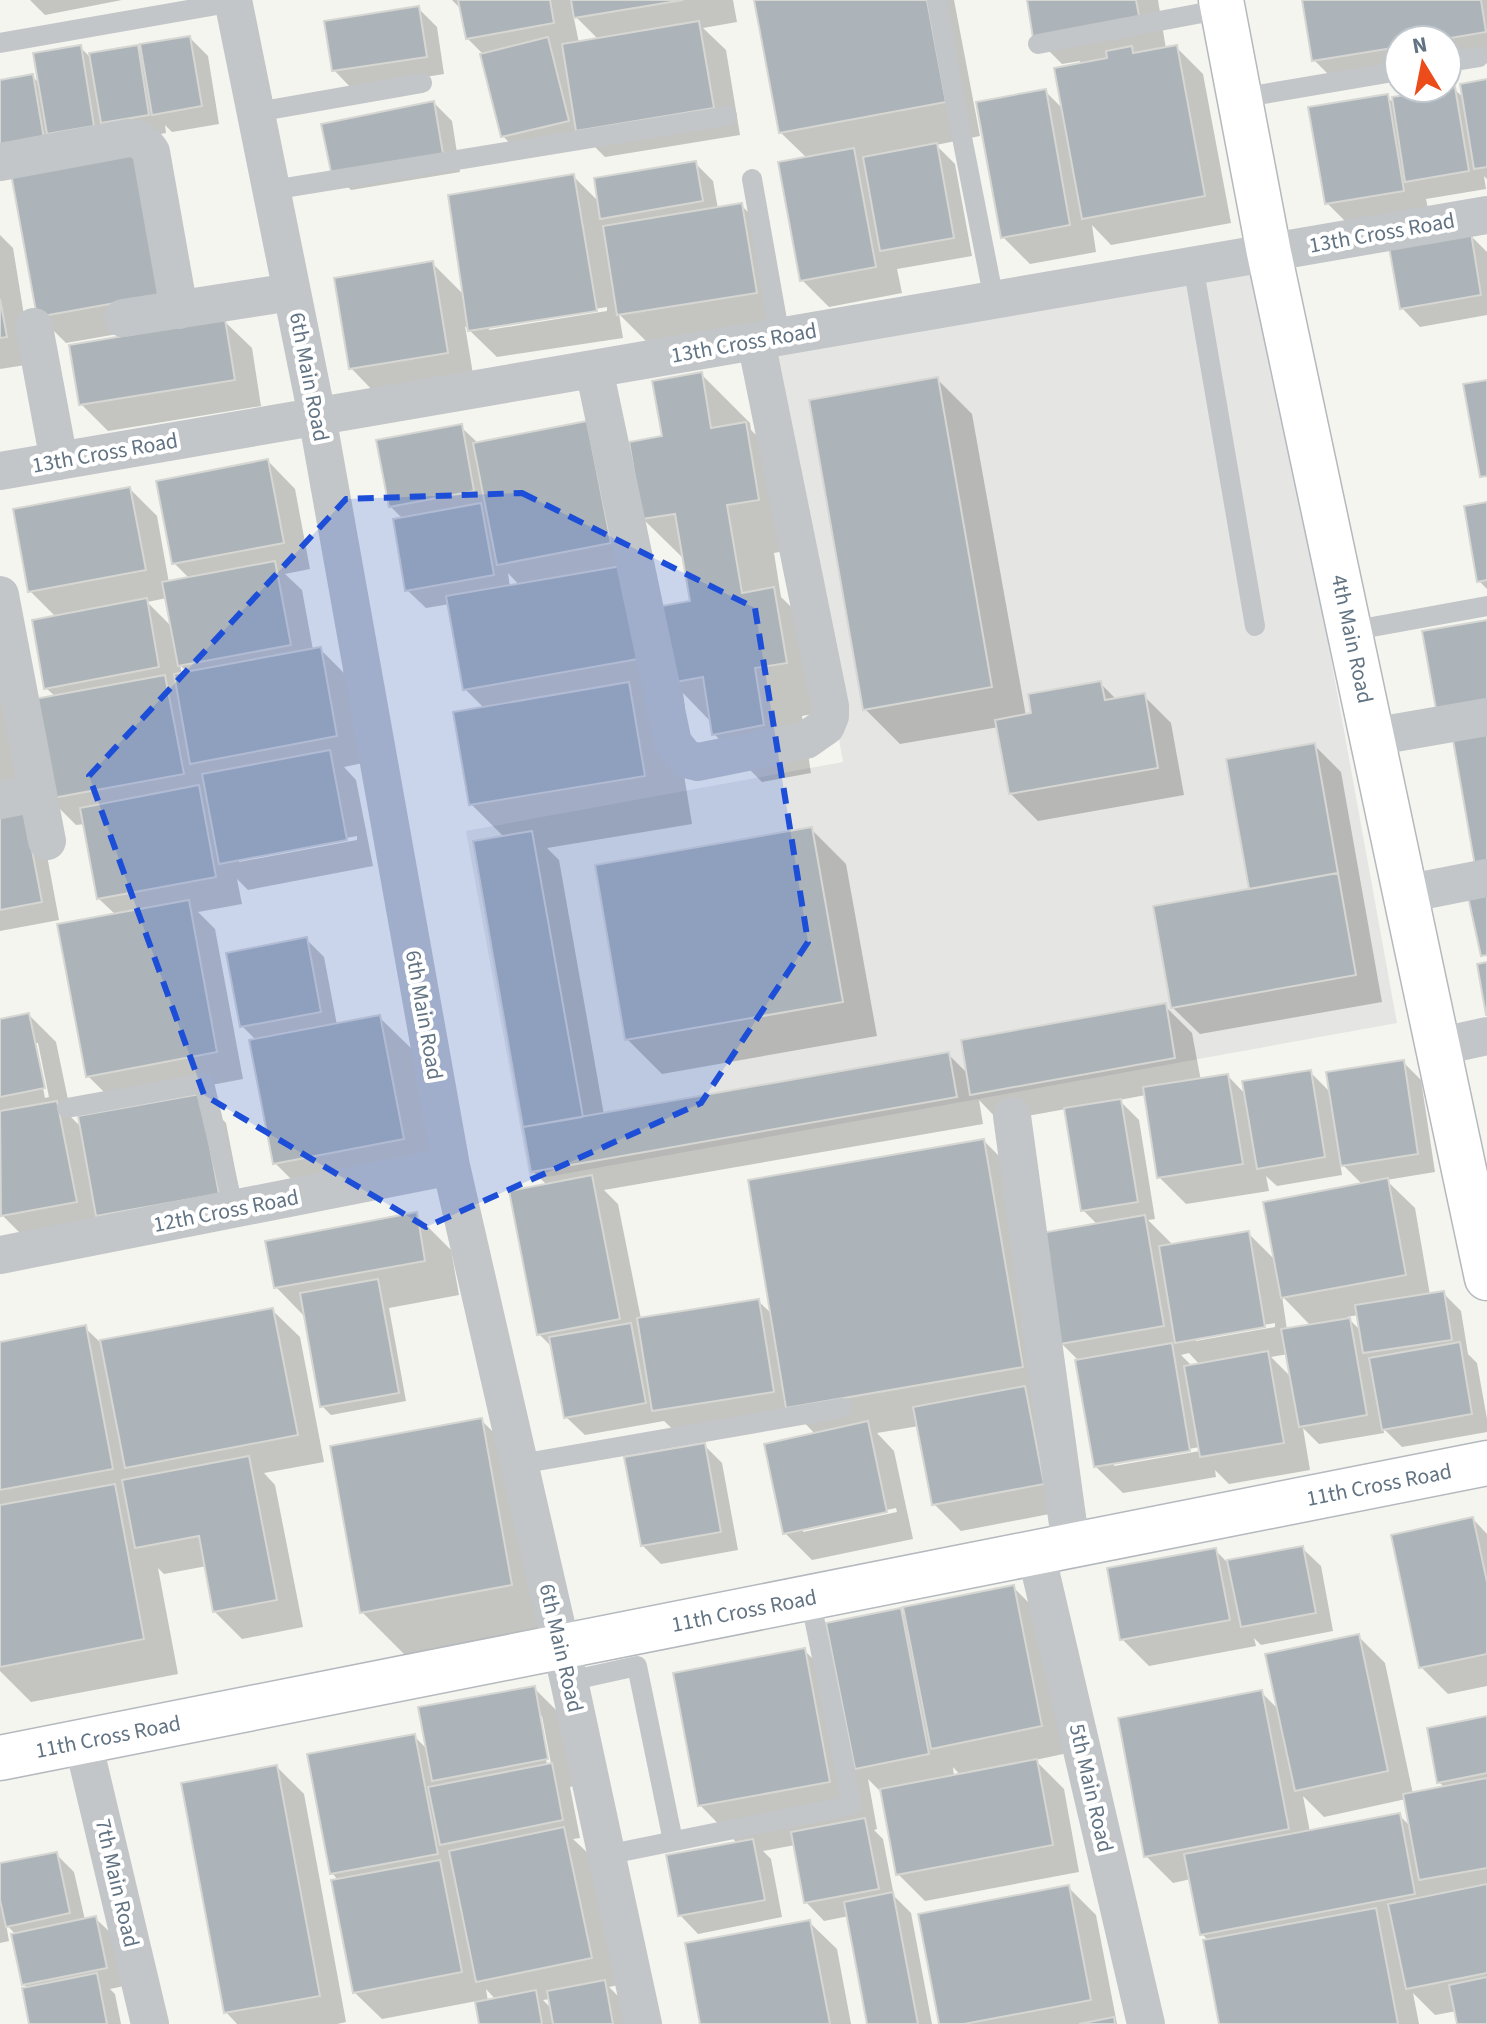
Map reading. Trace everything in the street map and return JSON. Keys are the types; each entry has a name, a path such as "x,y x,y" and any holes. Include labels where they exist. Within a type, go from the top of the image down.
{"street":[{"name":"6th Main Road","path":"234,1 317,416 451,1166 565,1664 643,2024"},
{"name":"4th Main Road","path":"1222,5 1269,253 1487,1278"},
{"path":"0,162 129,138 138,139 146,145 151,152 179,310"},
{"name":"13th Cross Road","path":"0,471 1487,215"},
{"path":"123,318 292,292"},
{"path":"34,327 59,461"},
{"path":"594,369 673,743 686,759 698,762 806,740 826,726 830,716 768,339"},
{"path":"0,595 47,841"},
{"path":"1372,737 1487,717"},
{"path":"0,800 37,793"},
{"path":"1405,894 1487,878"},
{"path":"1437,1047 1487,1036"},
{"name":"5th Main Road","path":"1012,1116 1054,1549 1146,2024"},
{"name":"12th Cross Road","path":"0,1255 451,1166"},
{"name":"11th Cross Road","path":"0,1758 565,1664 810,1598 1487,1463"},
{"name":"7th Main Road","path":"83,1742 150,2024"}],"lane":[{"path":"937,0 994,300"},
{"path":"0,43 234,1"},
{"path":"1038,44 1222,5"},
{"path":"1463,60 1479,57"},
{"path":"1240,98 1383,74"},
{"path":"257,112 422,83"},
{"path":"272,190 727,116"},
{"path":"752,179 768,339"},
{"path":"1193,265 1255,626"},
{"path":"1350,631 1487,606"},
{"path":"67,1108 204,1083 234,1210"},
{"path":"520,1464 842,1408"},
{"path":"606,1855 852,1805 810,1598"},
{"path":"565,1664 637,1666 673,1841"}],"highlighted area":[{"path":"522,493 755,608 808,942 701,1103 426,1227 204,1095 89,776 346,499"}],"shaded area":[{"path":"1260,267 1397,1023 530,1180 466,831 843,762 770,356"}],"building":[{"path":"458,0 550,0 554,23 466,39"},
{"path":"571,0 683,0 574,18"},
{"path":"754,0 927,0 946,102 779,133"},
{"path":"1027,0 1136,0 1140,21 1033,38"},
{"path":"1302,0 1481,0 1486,32 1463,36 1463,24 1383,24 1383,50 1312,61"},
{"path":"419,6 427,57 332,71 324,21"},
{"path":"699,21 714,108 576,131 562,44"},
{"path":"190,36 202,106 152,115 140,44"},
{"path":"548,37 569,121 501,137 480,54"},
{"path":"81,45 94,126 47,134 33,53"},
{"path":"138,45 149,115 101,123 89,53"},
{"path":"1177,45 1205,196 1082,219 1054,68 1107,58 1106,51 1132,46 1133,53"},
{"path":"33,74 44,139 0,146 0,80"},
{"path":"1487,79 1487,167 1474,169 1463,83"},
{"path":"1046,89 1070,225 1001,238 976,102"},
{"path":"1383,95 1383,104 1390,104 1404,191 1325,204 1308,107"},
{"path":"434,101 443,154 331,172 321,124"},
{"path":"1393,104 1458,104 1469,171 1405,182"},
{"path":"937,143 954,238 880,251 863,157"},
{"path":"133,146 160,295 37,317 10,168"},
{"path":"854,148 876,267 800,281 778,162"},
{"path":"696,161 703,201 600,219 594,178"},
{"path":"574,174 597,311 468,331 448,195"},
{"path":"742,203 757,293 617,315 603,226"},
{"path":"1471,233 1481,295 1400,309 1389,247"},
{"path":"433,261 448,353 349,369 334,278"},
{"path":"0,299 7,337 0,338"},
{"path":"225,319 235,380 79,405 69,345"},
{"path":"702,372 711,428 746,422 759,500 727,505 742,593 774,587 787,663 755,668 764,725 712,735 703,677 670,683 656,607 690,601 675,514 642,519 629,442 662,436 652,381"},
{"path":"938,377 992,687 863,710 809,400"},
{"path":"1487,380 1487,476 1480,477 1463,384"},
{"path":"587,421 611,543 497,565 473,443"},
{"path":"462,424 474,491 389,507 376,440"},
{"path":"268,459 284,543 172,564 156,481"},
{"path":"130,487 146,570 28,592 13,509"},
{"path":"1487,502 1487,580 1477,582 1464,506"},
{"path":"481,503 494,575 405,591 393,519"},
{"path":"275,561 291,645 178,666 162,582"},
{"path":"622,566 638,659 463,690 446,596"},
{"path":"147,598 159,667 44,689 32,620"},
{"path":"1487,620 1487,700 1436,709 1422,631"},
{"path":"321,647 337,736 190,764 174,674"},
{"path":"165,675 184,774 47,799 29,700"},
{"path":"1101,681 1105,700 1145,693 1158,768 1009,794 995,720 1031,713 1028,694"},
{"path":"629,682 645,776 469,805 453,712"},
{"path":"1487,734 1487,864 1475,866 1453,740"},
{"path":"1315,743 1338,873 1249,889 1226,759"},
{"path":"330,750 347,840 219,864 202,774"},
{"path":"199,785 216,877 97,899 80,808"},
{"path":"23,803 42,902 0,910 0,807"},
{"path":"812,827 843,1002 625,1040 595,865"},
{"path":"532,831 583,1117 523,1127 473,841"},
{"path":"1338,873 1356,975 1171,1008 1153,906"},
{"path":"1487,888 1487,955 1481,956 1467,892"},
{"path":"189,900 217,1052 86,1077 57,924"},
{"path":"307,937 321,1012 240,1027 226,953"},
{"path":"1487,962 1487,1015 1486,1015 1477,964"},
{"path":"1166,1003 1175,1058 970,1095 961,1040"},
{"path":"29,1013 45,1088 0,1097 0,1019"},
{"path":"380,1015 404,1139 273,1164 249,1040"},
{"path":"949,1052 957,1097 531,1172 523,1127"},
{"path":"1404,1060 1418,1154 1341,1166 1326,1072"},
{"path":"1311,1070 1325,1157 1257,1169 1242,1081"},
{"path":"1228,1074 1243,1164 1157,1178 1143,1087"},
{"path":"200,1094 219,1194 96,1216 78,1116"},
{"path":"1121,1099 1138,1202 1081,1211 1064,1108"},
{"path":"57,1101 77,1202 1,1216 0,1111"},
{"path":"984,1139 1023,1367 786,1408 748,1180"},
{"path":"592,1175 620,1319 537,1335 509,1191"},
{"path":"1388,1178 1406,1275 1281,1298 1263,1202"},
{"path":"417,1212 425,1261 274,1288 265,1241"},
{"path":"1145,1215 1164,1326 1060,1344 1041,1233"},
{"path":"1249,1231 1265,1327 1175,1343 1159,1246"},
{"path":"378,1279 399,1393 320,1407 300,1293"},
{"path":"1444,1291 1452,1340 1363,1353 1355,1305"},
{"path":"759,1299 774,1392 652,1411 637,1318"},
{"path":"273,1308 298,1435 125,1468 100,1340"},
{"path":"1350,1318 1367,1415 1299,1427 1281,1329"},
{"path":"631,1323 646,1403 564,1418 549,1337"},
{"path":"86,1325 113,1469 0,1490 0,1342"},
{"path":"1460,1342 1472,1414 1382,1430 1369,1358"},
{"path":"1172,1343 1190,1451 1094,1467 1075,1360"},
{"path":"1268,1351 1284,1443 1200,1457 1184,1366"},
{"path":"1025,1386 1044,1484 932,1505 913,1407"},
{"path":"482,1418 512,1585 360,1613 330,1446"},
{"path":"868,1421 887,1512 783,1534 764,1444"},
{"path":"705,1443 721,1532 641,1546 624,1457"},
{"path":"249,1456 277,1600 213,1612 199,1536 135,1548 122,1480"},
{"path":"115,1484 144,1639 0,1667 0,1505"},
{"path":"1473,1517 1487,1582 1487,1654 1419,1668 1391,1535"},
{"path":"1303,1546 1316,1613 1241,1627 1227,1560"},
{"path":"1216,1548 1230,1620 1120,1640 1107,1568"},
{"path":"1014,1585 1042,1726 931,1749 903,1607"},
{"path":"901,1608 929,1754 855,1769 826,1623"},
{"path":"1359,1634 1388,1771 1295,1791 1265,1654"},
{"path":"805,1648 830,1782 698,1806 673,1673"},
{"path":"535,1686 548,1759 432,1781 418,1707"},
{"path":"1262,1690 1289,1829 1144,1857 1118,1718"},
{"path":"1487,1716 1487,1773 1437,1783 1427,1728"},
{"path":"415,1734 438,1854 330,1874 307,1754"},
{"path":"1037,1759 1053,1845 896,1875 880,1789"},
{"path":"552,1763 563,1820 440,1845 428,1787"},
{"path":"277,1765 320,1996 224,2013 181,1783"},
{"path":"1487,1778 1487,1868 1419,1880 1403,1794"},
{"path":"1400,1813 1415,1894 1200,1935 1184,1854"},
{"path":"865,1818 879,1889 804,1903 791,1832"},
{"path":"564,1827 592,1958 476,1982 449,1851"},
{"path":"753,1839 765,1900 678,1916 666,1855"},
{"path":"57,1852 70,1913 6,1927 0,1900 0,1863"},
{"path":"440,1860 462,1972 353,1993 331,1880"},
{"path":"1487,1884 1487,1973 1406,1989 1388,1904"},
{"path":"1069,1885 1091,2000 964,2024 939,2024 918,1914"},
{"path":"893,1892 918,2024 867,2024 844,1902"},
{"path":"1376,1908 1398,2024 1219,2024 1203,1940"},
{"path":"96,1916 107,1968 22,1985 11,1934"},
{"path":"810,1920 830,2024 700,2024 685,1943"},
{"path":"97,1973 107,2024 29,2024 22,1988"},
{"path":"1487,1977 1487,2024 1457,2024 1449,1985"},
{"path":"605,1980 613,2024 553,2024 547,1991"},
{"path":"536,1990 542,2024 479,2024 475,2002"},
{"path":"1114,2017 1115,2024 1079,2024"}]}
